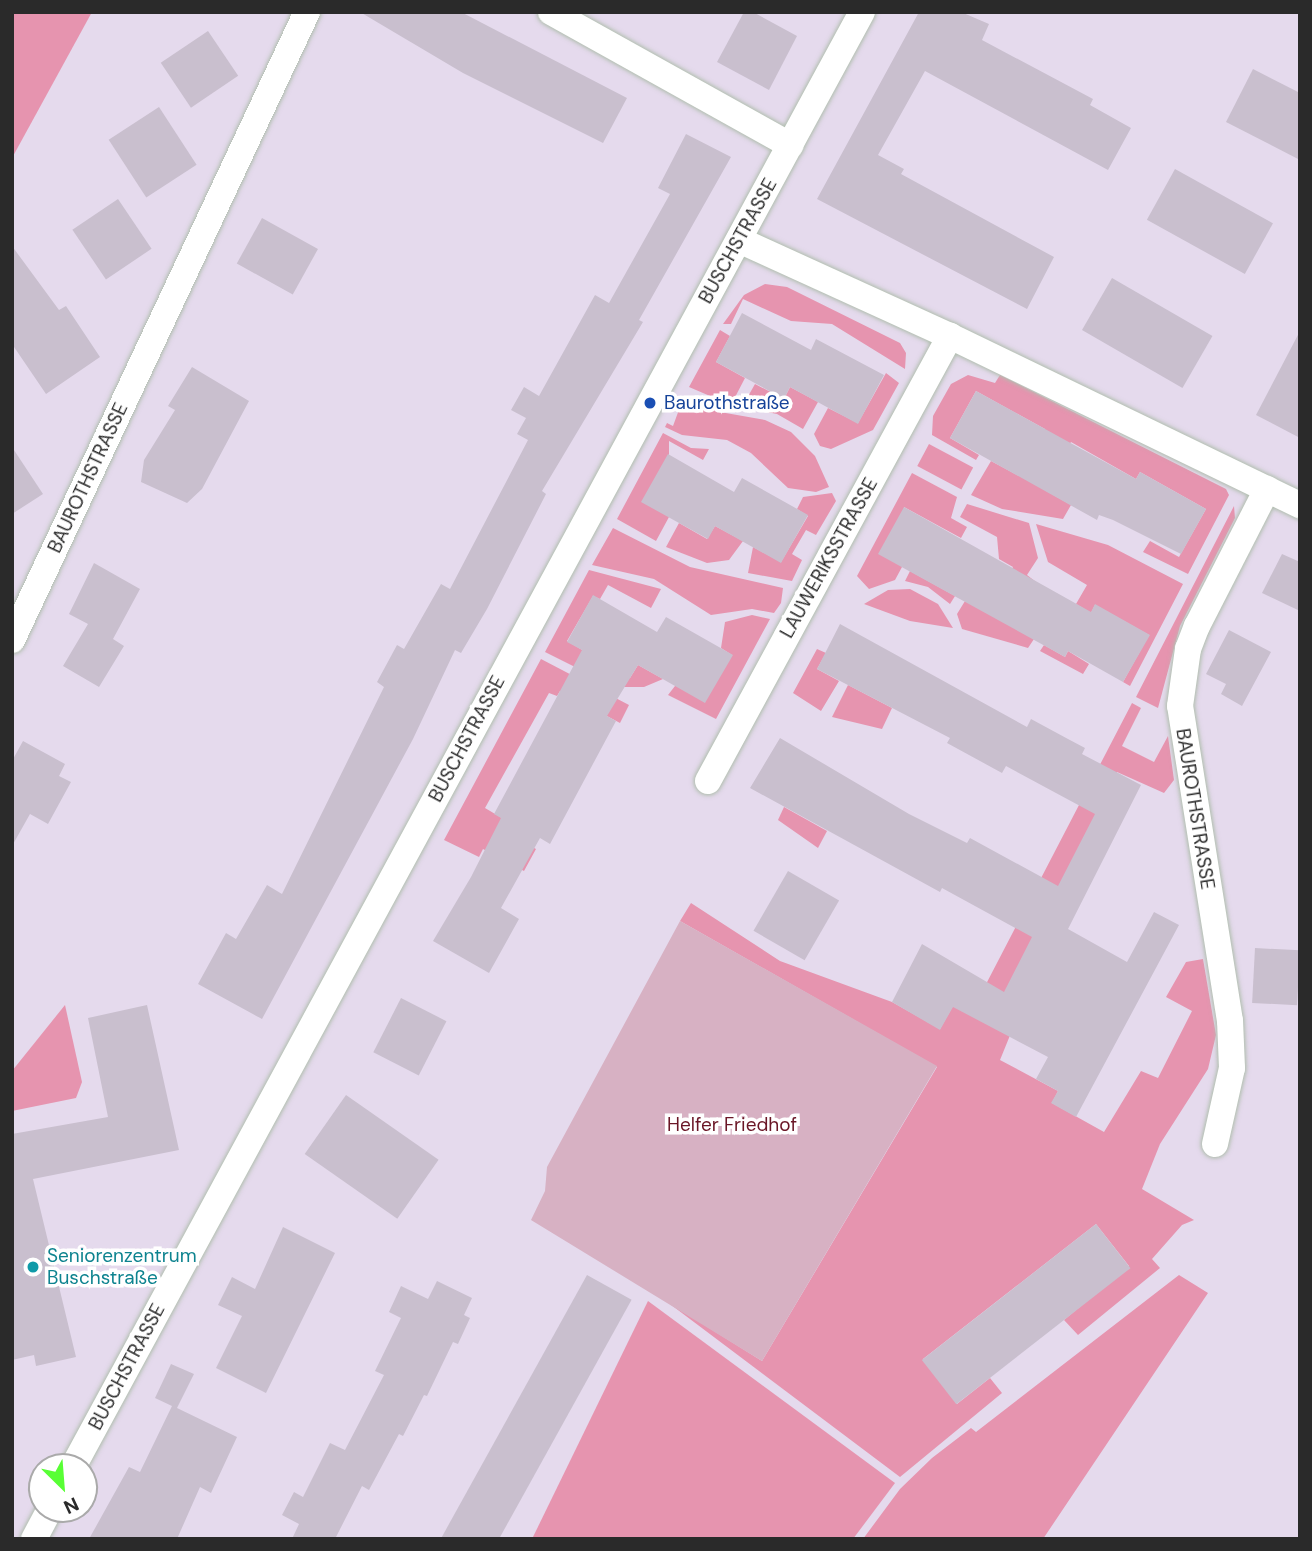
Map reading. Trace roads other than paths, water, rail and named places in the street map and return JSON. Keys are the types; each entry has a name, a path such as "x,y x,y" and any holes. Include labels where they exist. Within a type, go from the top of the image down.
{"street":[{"name":"BAUROTHSTRASSE","path":"12,640 307,12"},
{"path":"551,12 790,145"},
{"name":"BUSCHSTRASSE","path":"81,1453 862,12"},
{"path":"739,240 950,335 1300,505"},
{"name":"LAUWERIKSSTRASSE","path":"708,781 950,335"},
{"name":"BAUROTHSTRASSE","path":"1214,1144 1232,1068 1230,1021 1180,706 1188,649 1197,626 1266,489"},
{"path":"34,1539 43,1523"}],"place":[{"name":"Baurothstraße","path":"650,403"},
{"name":"Seniorenzentrum Buschstraße","path":"33,1267"}],"park label":[{"name":"Helfer Friedhof","path":"732,1125"}]}
